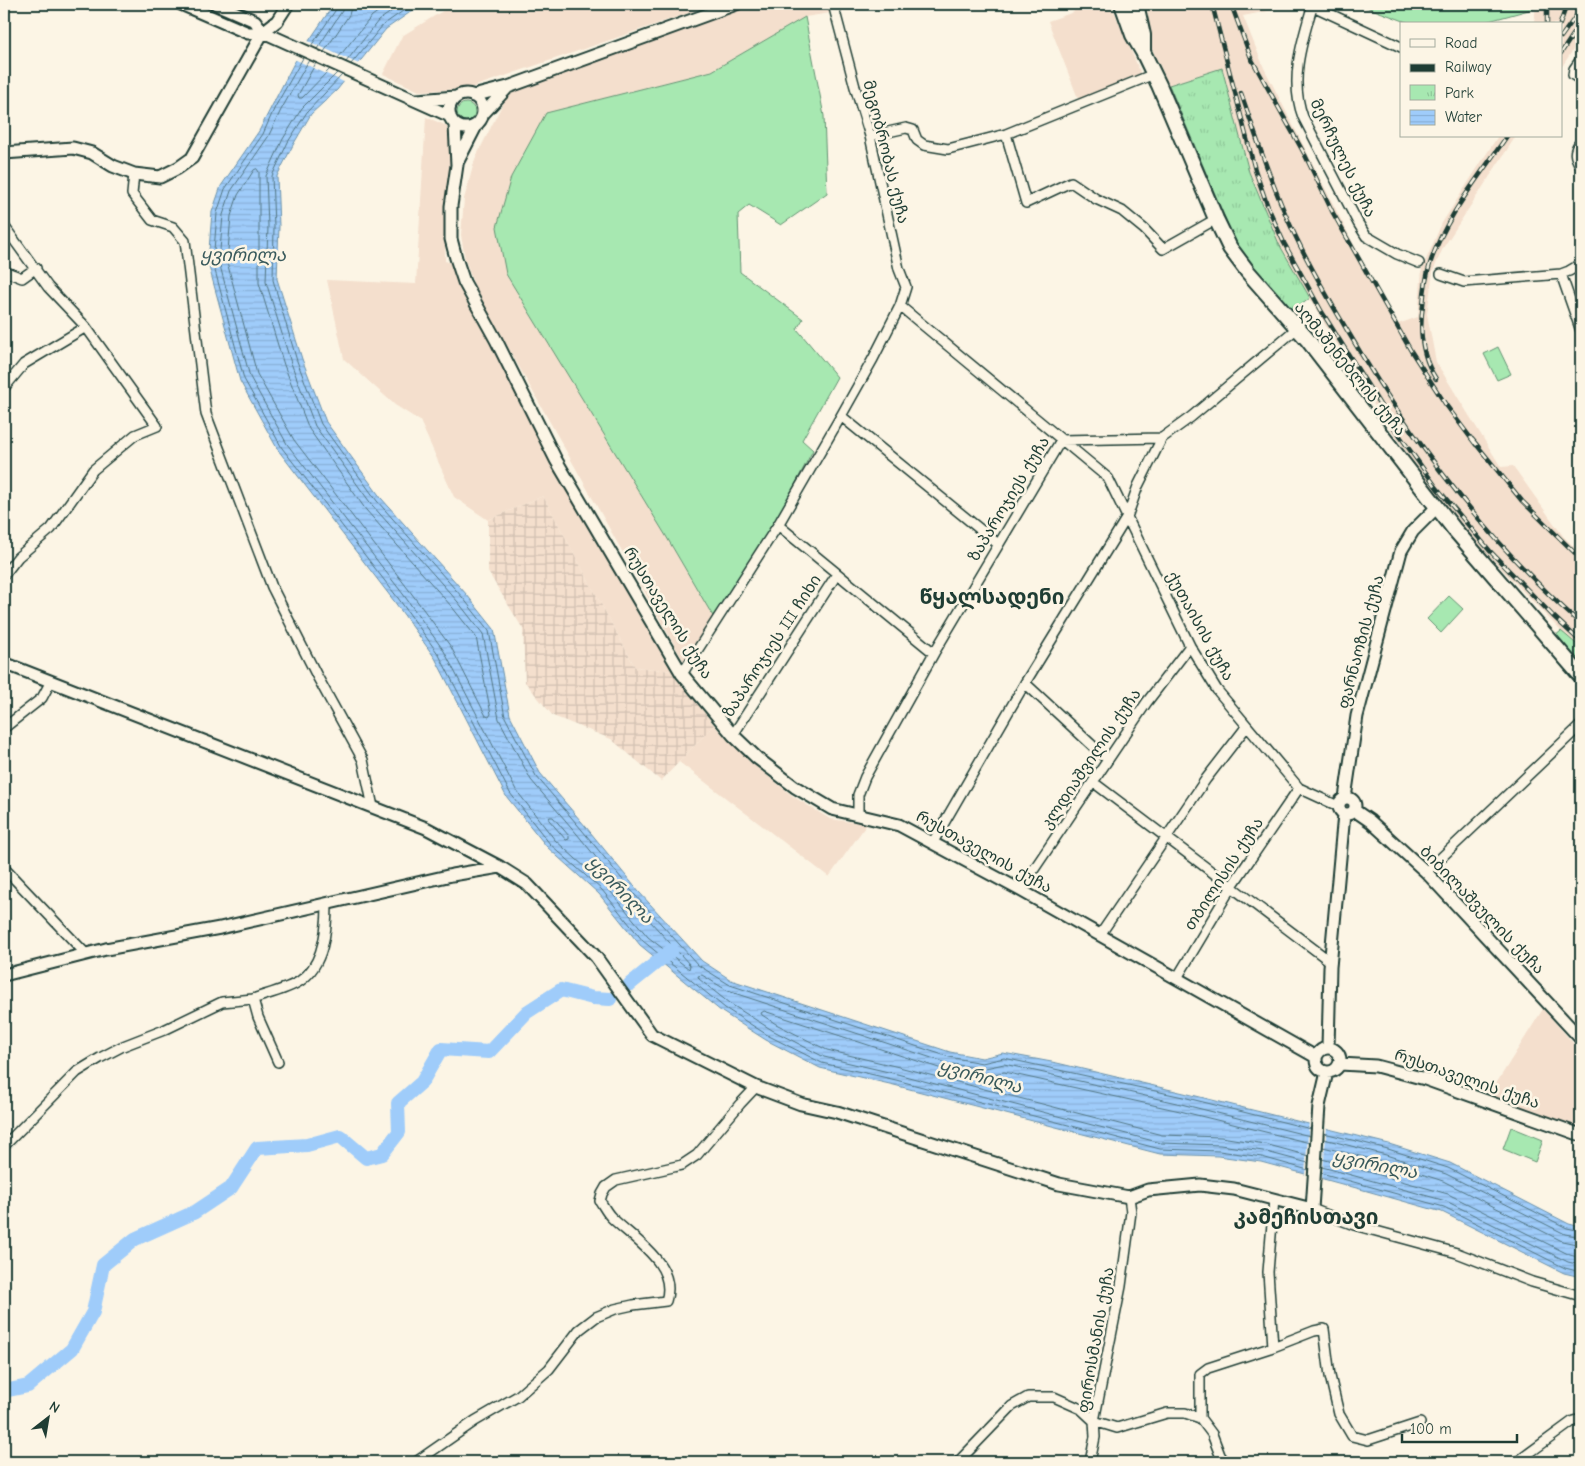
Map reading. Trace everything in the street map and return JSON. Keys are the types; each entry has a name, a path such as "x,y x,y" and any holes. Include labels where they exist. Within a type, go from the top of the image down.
{"main road":[{"name":"აღმაშენებლის ქუჩა","path":"1122,4 1133,35 1154,74 1230,248 1296,329 1307,339 1454,529 1581,676"},
{"name":"აღმაშენებლის ქუჩა","path":"1136,4 1143,35 1143,52"}],"street":[{"path":"181,4 248,33 263,32 415,100 464,128 480,119 483,110 480,102 472,96 464,94 456,97 415,100"},
{"path":"216,4 255,21 263,32"},
{"path":"4,153 73,148 92,153 113,166 134,174 160,177 178,168 192,158 263,32 277,21 288,4"},
{"path":"472,96 508,87 736,4"},
{"name":"მეგობრობას ქუჩა","path":"833,4 870,136 899,269 906,288 900,306"},
{"path":"1313,5 1400,47"},
{"name":"მერჩულეს ქუჩა","path":"1313,5 1299,56 1297,76 1296,92 1303,118 1366,236 1397,254 1419,263"},
{"path":"1581,58 1574,69 1573,75 1581,80"},
{"path":"870,136 906,128 913,130 917,140 924,145 948,149 1006,134 1154,74"},
{"name":"რუსთაველის ქუჩა","path":"457,165 480,119 508,87"},
{"path":"453,120 451,104 456,97"},
{"name":"რუსთაველის ქუჩა","path":"453,120 457,165 451,206 451,239 464,282 496,340 556,460 682,674 732,735 757,758 795,787 832,809 899,824 1316,1057"},
{"path":"1006,134 1026,203 1071,182 1096,199 1122,211 1144,229 1162,249 1216,219"},
{"path":"1581,141 1574,149 1574,154 1581,167"},
{"path":"134,174 132,194 152,220 173,227 185,241 206,414 272,586 317,676 363,760 373,807"},
{"path":"4,226 48,287 86,327 157,426 135,435 93,470 51,530 18,558 4,575"},
{"path":"1441,274 1464,282 1561,274 1581,264"},
{"path":"4,270 22,278 36,268"},
{"path":"1561,274 1581,331"},
{"path":"682,674 778,524 873,359 900,306"},
{"name":"ქუთაისის ქუჩა","path":"900,306 1108,478 1190,646 1217,690 1299,788 1345,807"},
{"path":"4,388 24,364 86,327"},
{"path":"933,842 1025,683 1127,517 1138,486 1162,438 1198,412 1296,329"},
{"path":"841,416 998,544"},
{"name":"ზაპაროჯიეს ქუჩა","path":"858,815 858,795 866,777 934,653 1060,440 1162,438"},
{"name":"ფარნაოზის ქუჩა","path":"1328,1048 1331,962 1345,807 1357,716 1402,551 1413,531 1437,507"},
{"name":"ზაპაროჯიეს III ჩიხი","path":"778,524 934,653"},
{"name":"ზაპაროჯიეს III ჩიხი","path":"732,735 837,574"},
{"name":"კლდიაშვილის ქუჩა","path":"1020,890 1147,702 1190,646"},
{"path":"4,663 426,828 500,866 527,884 596,958 652,1035 756,1087 801,1104 836,1112 1058,1184 1129,1197 1148,1190 1200,1185 1234,1189 1312,1209 1354,1225 1457,1253 1532,1282 1581,1296"},
{"path":"4,728 42,698 51,681"},
{"path":"1025,683 1108,760"},
{"path":"1426,872 1581,725"},
{"path":"1100,935 1206,779 1247,726"},
{"path":"1093,782 1331,962"},
{"name":"თბილისის ქუჩა","path":"1177,978 1232,886 1299,788"},
{"name":"ბიბილაშვულის ქუჩა","path":"1345,807 1370,821 1426,872 1581,1038"},
{"path":"4,975 86,954 220,928 452,875 500,866"},
{"path":"4,868 86,954"},
{"path":"4,1146 77,1072 100,1058 222,1002 253,999 300,981 316,964 326,930 328,904"},
{"path":"253,999 258,1016 278,1062"},
{"path":"1328,1048 1339,1055 1340,1064 1335,1070 1327,1072 1319,1068 1316,1057 1320,1050 1328,1048"},
{"name":"რუსთაველის ქუჩა","path":"1340,1064 1376,1066 1425,1079 1581,1135"},
{"path":"1312,1209 1319,1106 1327,1072"},
{"path":"416,1462 475,1420 518,1396 550,1369 579,1330 596,1317 615,1309 666,1301 668,1293 667,1277 641,1242 606,1211 600,1201 602,1194 606,1187 616,1180 682,1165 697,1155 756,1087"},
{"name":"ფიროსმანის ქუჩა","path":"1129,1197 1131,1212 1121,1286 1094,1421 1116,1428 1167,1413 1185,1413 1200,1418"},
{"path":"1273,1348 1268,1272 1274,1199"},
{"path":"1225,1462 1220,1455 1212,1434 1200,1418 1200,1374 1208,1368 1273,1348 1314,1331 1324,1329 1330,1376 1339,1414 1352,1436 1368,1440 1420,1423"},
{"path":"958,1462 1012,1406 1028,1397 1054,1397 1082,1409 1094,1421 1095,1437 1090,1462"},
{"path":"1516,1462 1574,1420 1581,1418"}],"shaded area":[{"path":"454,4 715,4 467,89 419,91 383,74 402,36"},
{"path":"756,4 828,4 830,13 805,17 712,71 546,113 506,274 714,618 684,662 475,288 465,259 461,235 464,199 475,159 510,91"},
{"path":"1071,4 1111,4 1144,81 1081,106 1048,21 1074,12"},
{"path":"1147,4 1304,4 1243,16 1264,68 1358,253 1398,324 1418,317 1422,269 1442,223 1497,138 1515,138 1443,248 1433,271 1427,314 1436,362 1501,467 1513,466 1563,536 1581,554 1581,648 1561,631 1476,542 1427,483 1372,402 1329,332 1279,244 1249,172 1222,68 1169,85 1149,43"},
{"path":"1536,4 1581,4 1581,38 1562,66 1562,22 1534,22"},
{"path":"426,117 447,126 452,160 446,205 445,261 452,263 470,304 672,671 635,667 543,496 488,520 454,497 420,421 395,405 344,359 327,280 416,284"},
{"path":"543,496 635,667 672,671 714,725 661,781 611,739 553,716 525,682 523,629 488,572 488,520"},
{"path":"714,725 749,761 794,797 830,819 867,824 829,877 679,762"},
{"path":"1543,1009 1581,1052 1581,1122 1577,1127 1489,1095"}],"green space":[{"path":"1358,4 1536,4 1536,8 1485,22 1407,22"},
{"path":"805,17 824,116 827,193 781,225 749,205 738,214 740,272 803,319 797,329 837,377 802,440 813,450 780,513 714,618 506,274 497,227 511,177 546,113 712,71"},
{"path":"1222,68 1249,172 1279,244 1310,298 1291,313 1239,251 1169,85"},
{"path":"466,103 472,106 475,112 472,118 466,121 460,118 457,112 460,106"},
{"path":"1498,347 1511,374 1497,380 1484,354"},
{"path":"1449,596 1463,609 1441,633 1427,619"},
{"path":"1561,631 1581,648 1581,667 1554,637"},
{"path":"1511,1127 1543,1140 1535,1162 1503,1149"}],"water":[{"name":"ყვირილა","path":"334,4 422,4 386,29 337,90 311,114 277,176 279,226 277,279 302,359 326,422 381,498 467,595 494,629 510,715 540,773 639,892 702,961 731,980 950,1052 982,1058 1003,1053 1057,1063 1389,1144 1450,1163 1569,1224 1581,1227 1581,1277 1564,1273 1442,1212 1360,1189 1261,1162 1218,1156 1160,1154 894,1085 820,1068 766,1040 722,1012 640,945 599,894 547,847 506,796 435,658 394,601 278,450 240,381 208,263 212,212 221,186 259,131 294,63"}],"pier":[{"path":"306,40 361,65 346,83 294,59"},
{"path":"1309,1121 1327,1126 1322,1181 1305,1176"}],"waterway":[{"path":"630,984 672,950"},
{"path":"4,1391 28,1386 72,1349 93,1312 103,1265 135,1239 195,1212 231,1188 257,1148 307,1145 340,1136 366,1158 382,1154 399,1132 398,1103 422,1082 441,1049 489,1052 527,1012 561,990 593,998 610,999"}],"railway":[{"path":"1212,4 1255,170 1268,207 1284,243 1322,312 1397,432 1437,488 1490,551 1581,642"},
{"path":"1231,4 1251,58 1305,155 1333,213 1411,351 1446,405 1476,445"},
{"path":"1547,4 1547,22"},
{"path":"1561,22 1567,4"},
{"path":"1562,36 1581,9"},
{"path":"1562,52 1581,23"},
{"path":"1241,93 1285,214 1326,294 1371,370 1424,449 1482,523 1547,592 1581,624"},
{"path":"1436,379 1427,362 1421,324 1426,279 1430,264 1444,230 1474,182 1506,138"},
{"path":"1472,439 1522,501 1581,559"}],"district":[{"name":"წყალსადენი","path":"992,597"},
{"name":"კამეჩისთავი","path":"1306,1217"}]}
